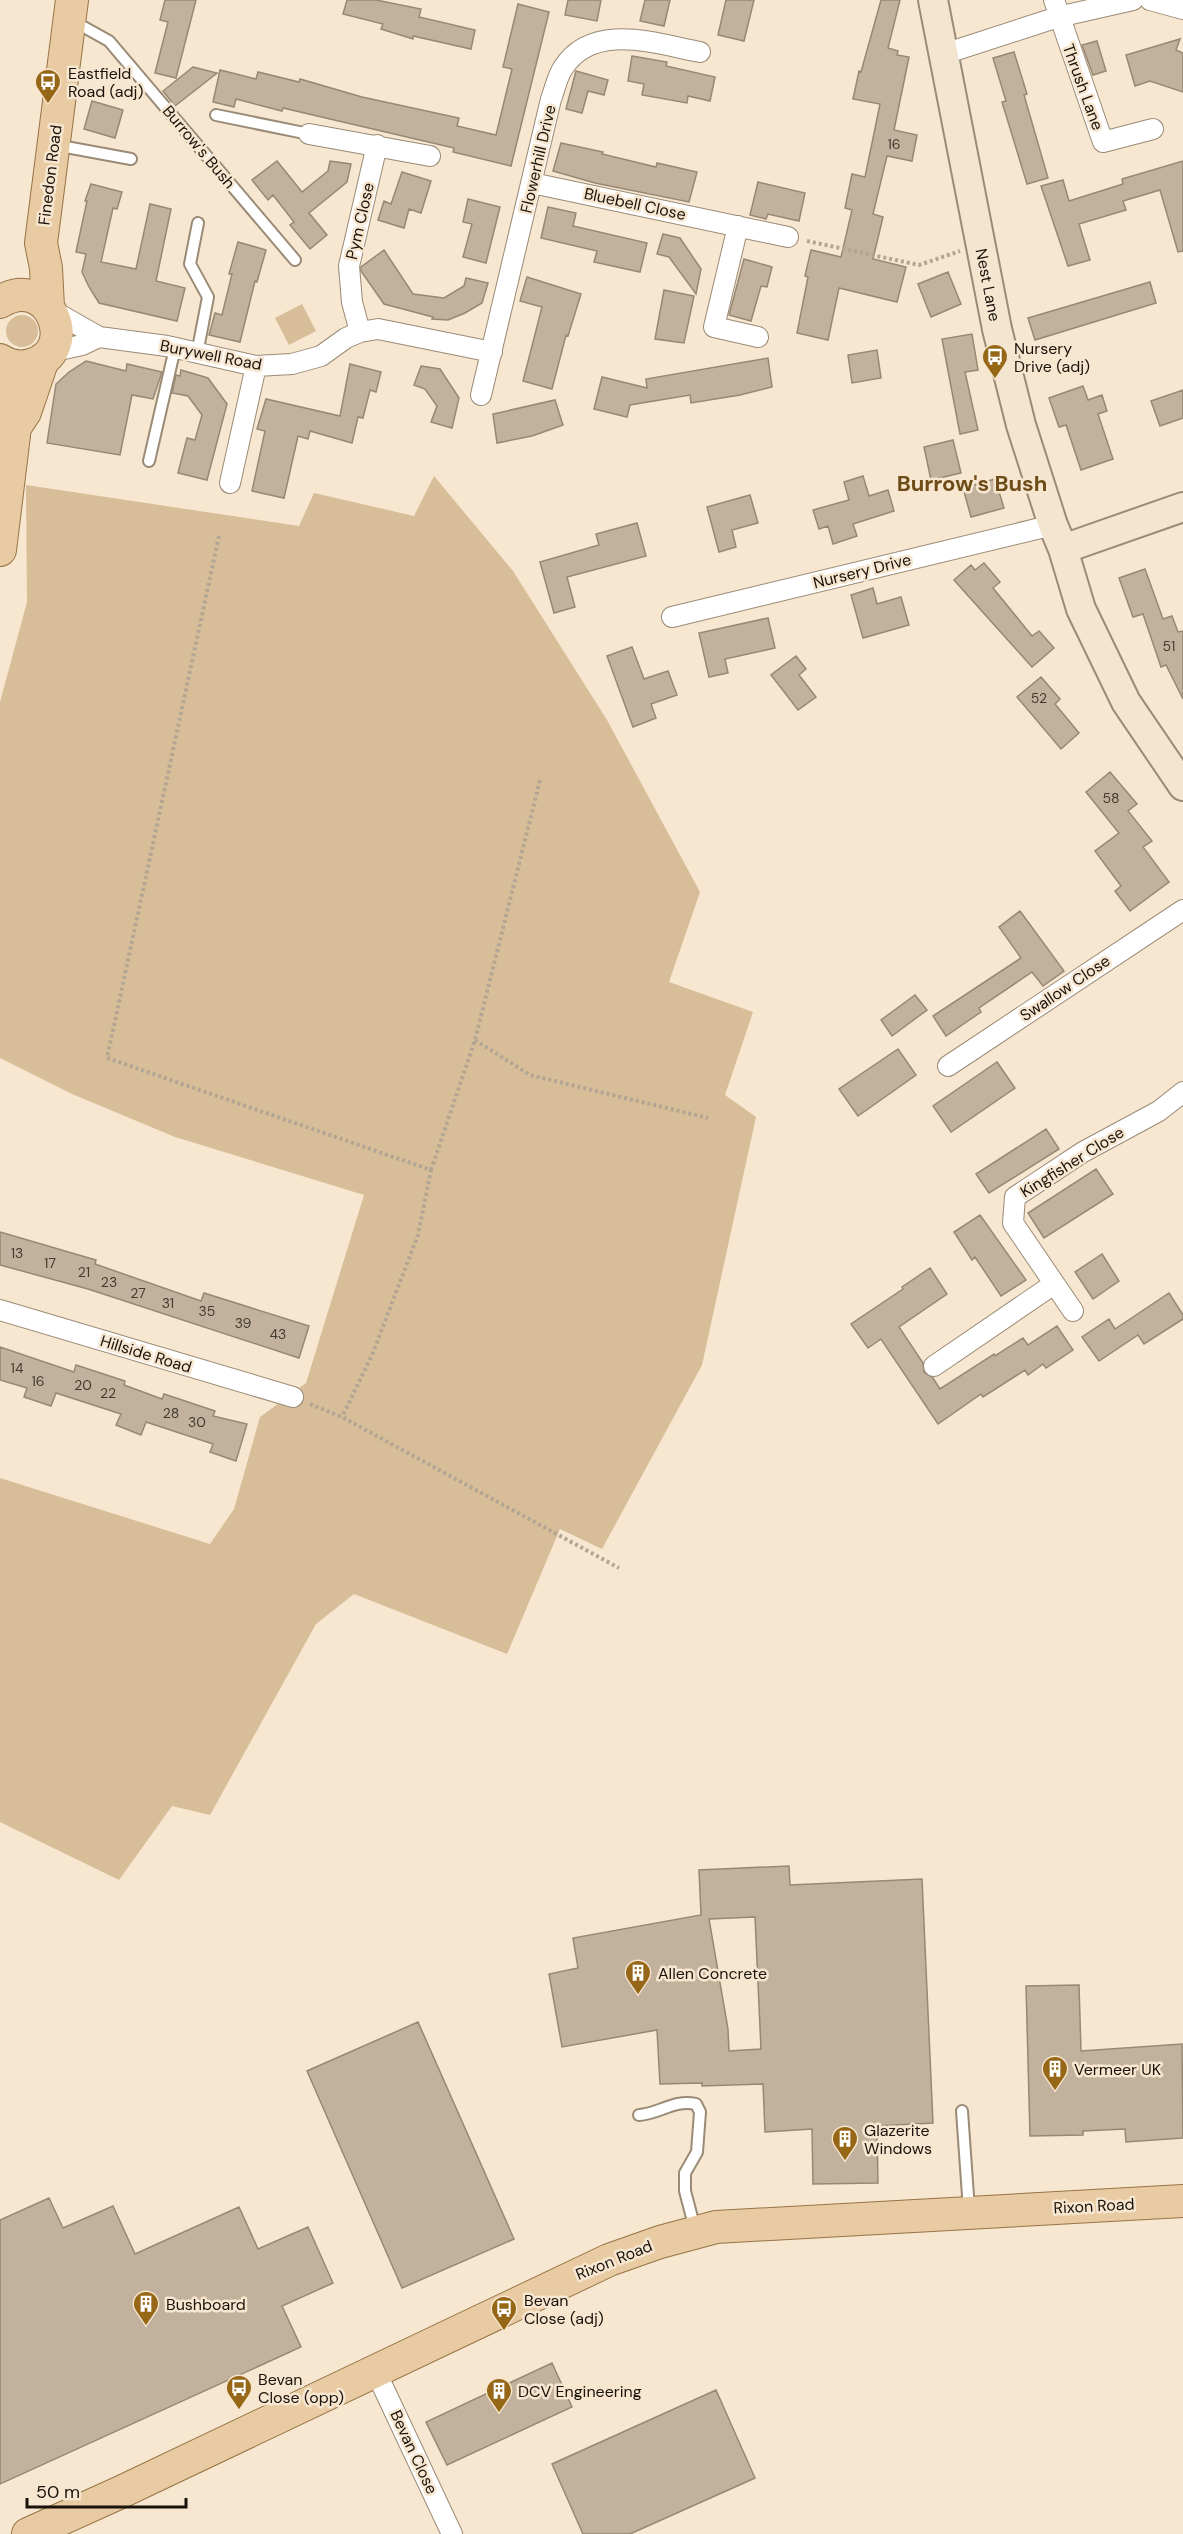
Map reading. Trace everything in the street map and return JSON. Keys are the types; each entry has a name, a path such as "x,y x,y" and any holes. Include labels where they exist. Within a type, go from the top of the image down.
{"main road":[{"name":"Finedon Road","path":"47,356 56,342 57,331 49,308 46,268 41,243 71,10"},
{"name":"Finedon Road","path":"4,300 26,273 41,243"},
{"path":"4,300 29,296 49,308"},
{"path":"0,360 12,366 23,367 47,356"},
{"path":"0,550 15,427 25,412 47,356"},
{"path":"0,372 8,412 15,427"},
{"name":"Rixon Road","path":"28,2534 609,2260 660,2242 716,2228 1183,2201"}],"street":[{"name":"Nest Lane","path":"933,0 997,329 1018,414 1081,609 1126,702 1183,786"},
{"path":"944,54 1056,8 1133,0"},
{"path":"1150,0 1183,9"},
{"name":"Thrush Lane","path":"1056,8 1103,142 1153,129"},
{"name":"Flowerhill Drive","path":"481,395 551,99 562,69 580,49 602,40 628,39 700,52"},
{"path":"309,134 430,156"},
{"name":"Pym Close","path":"360,332 352,302 349,266 377,145"},
{"name":"Bluebell Close","path":"532,183 788,237"},
{"path":"738,226 714,327 758,337"},
{"name":"Burywell Road","path":"49,308 99,337 175,348 256,366 292,364 321,356 346,338 360,332 378,329 492,352"},
{"name":"Burywell Road","path":"47,356 99,337"},
{"path":"230,483 256,366"},
{"path":"1058,537 1183,507"},
{"name":"Nursery Drive","path":"672,616 1058,537"},
{"name":"Swallow Close","path":"948,1066 1183,910"},
{"name":"Kingfisher Close","path":"1073,1311 1013,1223 1015,1197 1083,1152 1159,1111 1183,1092"},
{"path":"934,1366 1054,1284"},
{"name":"Hillside Road","path":"0,1310 293,1397"},
{"name":"Bevan Close","path":"375,2370 452,2534"}],"lane":[{"name":"Burrow's Bush","path":"71,10 109,41 295,260"},
{"path":"216,115 309,134"},
{"path":"54,145 131,159"},
{"path":"197,354 208,297 190,264 198,224"},
{"path":"149,461 175,348"},
{"path":"639,2115 652,2114 670,2104 688,2102 696,2104 700,2112 697,2152 685,2173 685,2191 696,2232"},
{"path":"962,2111 969,2213"}],"path":[{"path":"788,237 919,265 981,244"},
{"path":"219,536 107,1058 431,1170"},
{"path":"342,1417 372,1354 418,1235 431,1170 475,1040 540,780"},
{"path":"475,1040 530,1075 708,1118"},
{"path":"293,1397 342,1417 619,1568"}],"shaded area":[{"path":"302,304 316,331 289,345 275,318"},
{"path":"22,315 33,320 38,331 33,342 22,347 11,342 6,331 11,320"},
{"path":"434,476 513,571 607,720 700,892 669,982 753,1012 725,1095 756,1117 702,1365 602,1549 560,1529 507,1654 354,1594 316,1624 210,1815 172,1806 119,1880 0,1822 0,1478 210,1544 234,1509 260,1417 306,1383 364,1195 175,1137 72,1094 0,1058 0,702 27,602 26,485 299,526 314,493 414,516"}],"building":[{"path":"165,0 196,0 176,78 155,73 168,22 160,20"},
{"path":"347,0 376,0 421,9 419,17 475,30 471,49 413,36 413,39 381,29 383,24 343,14"},
{"path":"568,0 601,0 597,21 565,15"},
{"path":"645,0 670,0 664,26 640,21"},
{"path":"726,0 754,0 744,41 718,35"},
{"path":"881,0 900,0 888,48 898,51 897,55 909,57 894,130 917,135 912,161 887,156 873,214 883,217 873,259 906,267 897,302 839,288 828,340 797,333 808,277 805,276 811,250 841,257 852,210 845,208 852,174 865,177 880,104 853,99 859,71 861,72"},
{"path":"518,4 549,12 511,166 453,152 454,148 283,108 282,111 236,99 234,107 213,102 220,70 256,79 258,72 299,82 300,79 362,97 459,118 457,126 496,135 512,69 503,67"},
{"path":"1180,39 1176,50 1183,53 1183,92 1150,81 1135,86 1126,55"},
{"path":"1097,41 1106,71 1093,75 1082,45"},
{"path":"1014,52 1048,178 1027,184 1002,102 1006,101 993,58"},
{"path":"632,56 667,62 666,66 715,77 710,101 688,96 687,103 642,95 644,84 628,81"},
{"path":"193,67 217,73 175,106 163,91"},
{"path":"576,71 608,80 604,95 588,91 582,113 566,109"},
{"path":"92,101 123,110 115,138 84,129"},
{"path":"561,143 656,167 657,163 697,172 689,202 595,183 553,171"},
{"path":"277,161 302,192 328,171 330,161 351,164 347,182 309,213 327,235 310,249 290,225 294,222 273,195 268,200 252,180"},
{"path":"1183,161 1183,251 1178,252 1160,190 1123,201 1126,210 1079,224 1090,260 1068,266 1041,186 1063,180 1069,201 1123,184 1122,179"},
{"path":"402,172 431,181 421,213 409,209 404,228 378,220 384,201 391,204"},
{"path":"758,182 805,193 799,221 768,214 766,219 750,215"},
{"path":"91,184 122,192 117,209 113,208 101,262 136,269 150,204 171,209 156,281 185,288 177,321 99,303 82,272 86,254 76,252 87,201 85,201"},
{"path":"468,199 500,207 486,263 463,257 472,224 463,222"},
{"path":"548,207 576,213 573,226 647,243 640,272 594,262 597,251 541,238"},
{"path":"663,234 680,238 701,269 696,294 669,257 657,254"},
{"path":"238,242 266,250 257,282 255,281 240,342 209,335 215,313 222,315 232,274 229,274"},
{"path":"384,250 413,294 444,298 464,286 466,278 488,283 482,303 448,320 432,319 433,317 384,304 361,271 361,267"},
{"path":"744,259 772,267 767,287 761,286 751,321 729,315"},
{"path":"948,272 961,304 931,317 918,284"},
{"path":"527,277 581,294 568,336 566,335 552,389 523,381 542,307 520,301"},
{"path":"1150,282 1156,303 1035,340 1028,318"},
{"path":"664,290 694,296 684,343 655,339"},
{"path":"972,334 978,370 965,372 978,430 960,434 942,339"},
{"path":"877,350 881,378 852,383 848,355"},
{"path":"768,358 772,387 691,403 690,395 630,405 627,417 594,409 602,377 647,388 646,379"},
{"path":"86,361 126,371 127,364 162,372 153,399 132,395 120,455 47,443 56,384"},
{"path":"350,364 381,372 376,392 370,390 363,418 358,417 352,443 310,431 308,439 298,436 284,498 252,491 265,431 257,429 266,399 340,416"},
{"path":"421,366 440,369 459,398 452,428 431,422 437,406 425,389 414,385"},
{"path":"181,370 208,378 227,404 207,480 178,473 187,438 195,440 202,415 188,396 172,393 176,375 180,376"},
{"path":"1083,386 1088,400 1102,395 1107,411 1098,414 1113,459 1081,470 1066,425 1059,427 1049,398"},
{"path":"1183,390 1183,418 1160,426 1151,401"},
{"path":"555,400 563,425 532,436 497,443 493,414"},
{"path":"953,440 961,473 931,480 924,447"},
{"path":"863,476 869,496 888,490 894,511 853,524 857,536 833,544 828,526 819,529 813,510 849,500 844,482"},
{"path":"995,479 1004,508 971,517 963,488"},
{"path":"750,495 758,523 732,530 736,547 719,552 707,507"},
{"path":"637,523 646,556 567,577 575,607 554,613 540,562 599,545 596,534"},
{"path":"984,563 1000,582 993,588 1032,636 1039,631 1054,648 1032,667 954,580 971,565 975,570"},
{"path":"1145,569 1163,619 1172,616 1178,632 1183,631 1183,699 1166,665 1161,667 1143,614 1133,617 1119,578"},
{"path":"873,588 877,604 901,597 909,625 863,638 851,595"},
{"path":"768,618 775,648 725,659 728,673 709,677 699,633"},
{"path":"632,647 644,679 668,671 677,695 651,704 656,718 633,727 607,656"},
{"path":"796,656 806,669 799,675 816,697 798,710 771,675"},
{"path":"1041,677 1060,699 1055,704 1079,733 1061,749 1017,697"},
{"path":"1110,772 1137,804 1128,811 1152,841 1143,847 1169,882 1130,911 1115,891 1121,886 1095,851 1119,833 1086,792"},
{"path":"1020,911 1064,971 1043,986 1032,972 979,1008 981,1012 946,1036 933,1016 1021,958 999,927"},
{"path":"915,995 927,1010 892,1036 881,1020"},
{"path":"898,1049 916,1075 858,1116 839,1089"},
{"path":"997,1062 1015,1088 951,1132 933,1106"},
{"path":"1046,1129 1059,1149 989,1193 976,1174"},
{"path":"1096,1169 1113,1194 1044,1238 1028,1213"},
{"path":"980,1215 1026,1280 1001,1296 975,1257 972,1260 954,1232"},
{"path":"0,1232 96,1260 95,1264 201,1301 204,1293 309,1326 299,1358 88,1289 0,1265"},
{"path":"1102,1254 1119,1281 1093,1299 1075,1272"},
{"path":"930,1268 947,1294 899,1327 923,1363 924,1372 933,1378 940,1389 1023,1338 1028,1345 1057,1326 1073,1350 1046,1368 1043,1364 1028,1375 1025,1370 983,1397 981,1394 938,1424 881,1339 868,1348 851,1324"},
{"path":"1169,1293 1183,1315 1183,1319 1144,1344 1138,1335 1099,1361 1082,1337 1109,1319 1115,1329"},
{"path":"0,1347 74,1372 76,1365 125,1381 124,1385 162,1399 164,1394 215,1411 213,1416 247,1424 236,1461 210,1452 213,1444 146,1422 141,1435 116,1425 121,1414 56,1393 51,1406 24,1397 27,1388 0,1380"},
{"path":"789,1866 790,1885 922,1879 933,2123 877,2126 878,2183 813,2184 812,2129 765,2132 763,2084 702,2086 702,2083 660,2084 657,2030 562,2047 549,1974 578,1968 573,1938 701,1915 699,1870","holes":["755,1917 761,2049 729,2051 728,2029 709,1919"]},
{"path":"1079,1985 1081,2051 1182,2044 1183,2138 1126,2142 1125,2129 1083,2131 1083,2135 1030,2136 1026,1986"},
{"path":"418,2022 514,2239 402,2288 307,2071"},
{"name":"Bushboard","path":"49,2198 63,2228 113,2206 135,2254 239,2207 258,2249 308,2227 333,2283 282,2306 301,2347 0,2484 0,2220"},
{"name":"DCV Engineering","path":"552,2363 572,2407 447,2465 426,2422"},
{"path":"716,2390 755,2478 630,2534 583,2534 552,2464"}],"place":[{"name":"Eastfield Road (adj)","path":"48,105"},
{"name":"Nursery Drive (adj)","path":"995,380"},
{"name":"Allen Concrete","path":"638,1996"},
{"name":"Vermeer UK","path":"1055,2092"},
{"name":"Glazerite Windows","path":"845,2162"},
{"name":"Bushboard","path":"146,2327"},
{"name":"Bevan Close (adj)","path":"504,2332"},
{"name":"Bevan Close (opp)","path":"239,2411"},
{"name":"DCV Engineering","path":"499,2414"}],"district":[{"name":"Burrow's Bush","path":"972,483"}]}
